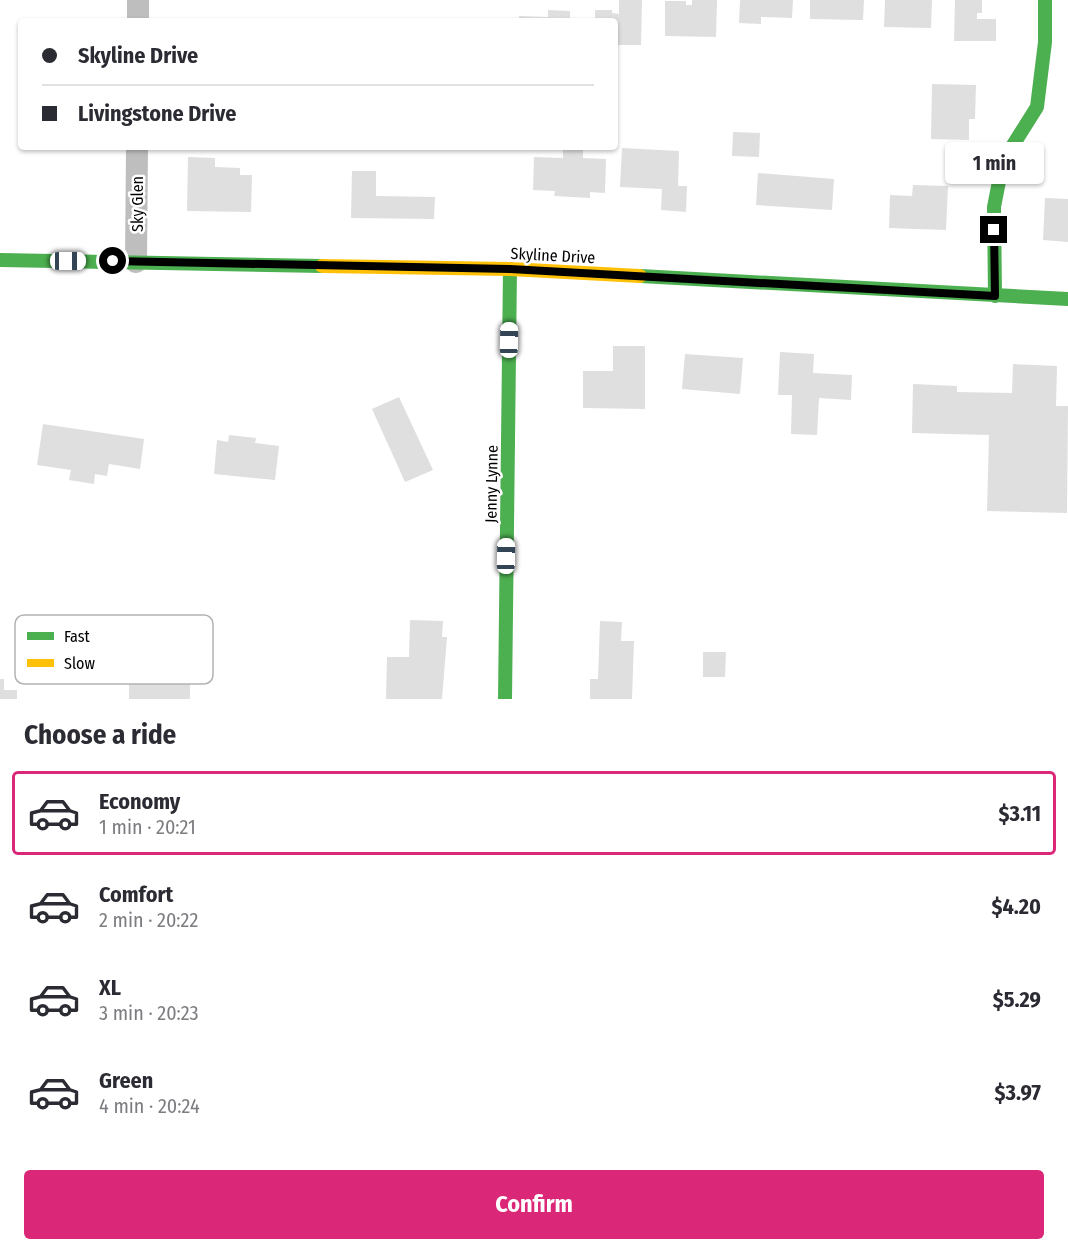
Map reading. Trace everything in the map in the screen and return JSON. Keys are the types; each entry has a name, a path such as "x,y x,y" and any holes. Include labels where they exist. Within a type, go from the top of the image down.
{"street":[{"path":"138,0 138,18"},
{"path":"995,296 994,207 1003,161 1037,107 1045,42 1045,0"},
{"name":"Sky Glen","path":"136,262 137,150"},
{"name":"Skyline Drive","path":"0,260 510,269 1068,299"},
{"name":"Jenny Lynne","path":"505,699 510,269"}],"building":[{"path":"619,0 642,0 641,45 618,45 618,18 595,18 595,10 612,10 612,13 619,14"},
{"path":"692,0 717,0 716,37 665,36 665,1 686,1 686,5 692,5"},
{"path":"740,0 793,0 792,18 761,17 761,24 739,23"},
{"path":"810,0 864,0 863,20 810,19"},
{"path":"885,0 932,0 931,28 884,27"},
{"path":"955,0 982,0 982,13 977,13 977,19 996,19 996,41 954,41"},
{"path":"548,10 570,11 570,18 519,18 519,16 548,17"},
{"path":"932,84 976,85 975,119 969,119 969,140 931,139"},
{"path":"733,132 760,133 759,157 732,156"},
{"path":"622,148 679,151 678,186 687,186 686,212 661,210 662,189 620,187"},
{"path":"563,150 583,150 583,158 606,159 605,193 590,192 590,198 554,196 555,191 533,190 534,157 563,158"},
{"path":"188,157 215,158 215,167 240,168 240,175 252,175 251,212 187,211"},
{"path":"352,171 376,171 376,196 435,197 434,219 351,218"},
{"path":"758,173 834,179 832,210 756,205"},
{"path":"913,185 948,186 946,230 889,228 890,195 912,196"},
{"path":"1045,198 1068,199 1068,242 1043,240"},
{"path":"613,346 645,346 645,409 583,408 583,371 613,371"},
{"path":"780,352 814,354 813,373 852,375 851,400 819,398 817,435 791,434 792,395 778,395"},
{"path":"685,354 743,358 740,394 682,389"},
{"path":"1013,364 1057,366 1056,406 1068,406 1067,513 987,511 989,435 912,433 913,384 957,386 957,392 1012,393"},
{"path":"399,397 433,470 405,482 372,409"},
{"path":"43,424 144,439 140,469 109,464 107,476 95,474 94,484 69,480 71,470 37,465"},
{"path":"229,435 256,438 255,443 279,446 275,480 214,474 217,440 228,442"},
{"path":"410,620 443,621 442,637 447,637 442,699 386,699 387,657 409,657"},
{"path":"600,621 622,622 621,641 634,641 632,699 590,699 590,679 598,679"},
{"path":"703,652 726,652 725,677 703,677"},
{"path":"0,679 4,679 4,690 17,690 17,699 0,699"},
{"path":"129,684 190,684 190,699 129,699"}],"traffic: fast":[{"path":"995,296 994,207 1003,161 1037,107 1045,42 1045,0"},
{"path":"0,260 322,266"},
{"path":"505,699 510,269"},
{"path":"640,276 1068,299"}],"traffic: slow":[{"path":"322,266 510,269 640,276"}],"route":[{"path":"113,261 510,269 995,296 994,230"}]}
